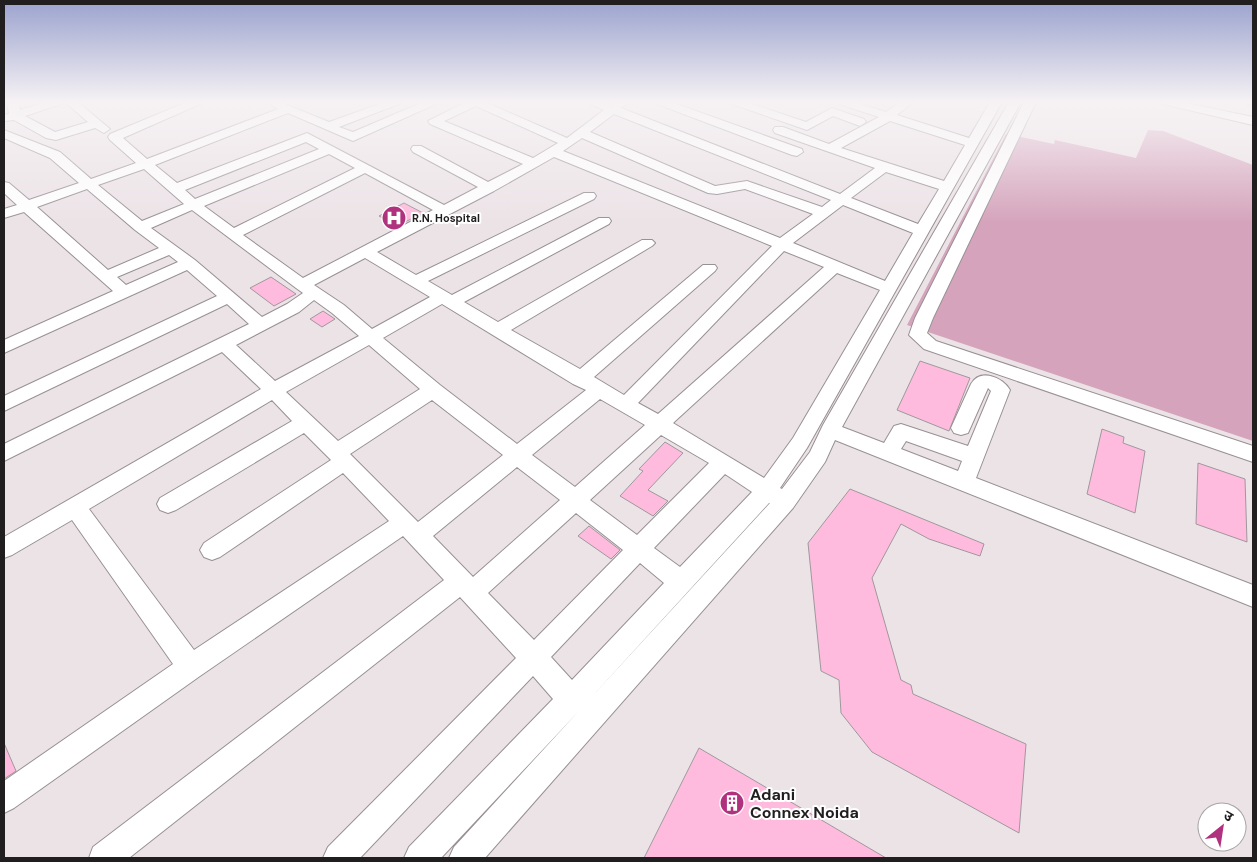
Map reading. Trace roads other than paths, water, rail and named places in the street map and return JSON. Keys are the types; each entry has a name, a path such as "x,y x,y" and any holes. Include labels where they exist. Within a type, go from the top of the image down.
{"street":[{"path":"26,142 55,155 140,227 189,263 261,326"},
{"path":"120,142 194,205 307,289 338,309 433,390 681,582"},
{"path":"4,214 202,142"},
{"path":"175,189 294,142"},
{"path":"317,142 443,210"},
{"path":"483,142 533,163"},
{"path":"602,142 713,190 723,190 739,184 747,185 824,212"},
{"path":"702,142 763,169 922,231"},
{"path":"771,142 798,152"},
{"path":"830,149 844,142"},
{"path":"465,858 786,502 818,456 830,430 992,142"},
{"path":"1010,142 924,318 918,335 930,345 1253,454"},
{"path":"4,453 261,326 293,308 307,289 364,252 443,210 490,188 568,143"},
{"path":"763,169 814,143 947,187"},
{"path":"420,858 572,699 766,490 800,443 972,143"},
{"path":"140,227 329,149"},
{"path":"417,149 490,188"},
{"path":"554,152 890,288"},
{"path":"626,404 781,245 884,167"},
{"path":"233,234 365,168"},
{"path":"4,186 125,293"},
{"path":"416,281 588,196"},
{"path":"4,548 274,390 372,337 604,221"},
{"path":"498,330 647,243"},
{"path":"107,276 170,250"},
{"path":"364,252 626,404 786,502"},
{"path":"4,347 189,263"},
{"path":"104,858 466,587 576,500 835,266"},
{"path":"580,379 709,268"},
{"path":"4,404 229,297"},
{"path":"224,343 274,390 412,528 572,699"},
{"path":"961,428 980,384 987,381 995,384 1001,390 968,454"},
{"path":"4,798 192,667 412,528 518,456 600,389"},
{"path":"212,550 433,390"},
{"path":"964,482 968,454 983,398"},
{"path":"168,504 306,422"},
{"path":"830,430 1253,596"},
{"path":"889,453 901,431 968,454"},
{"path":"339,858 640,550 723,462"},
{"path":"75,507 192,667"}],"place":[{"name":"R.N. Hospital","path":"394,218"},
{"name":"Adani Connex Noida","path":"732,803"}]}
